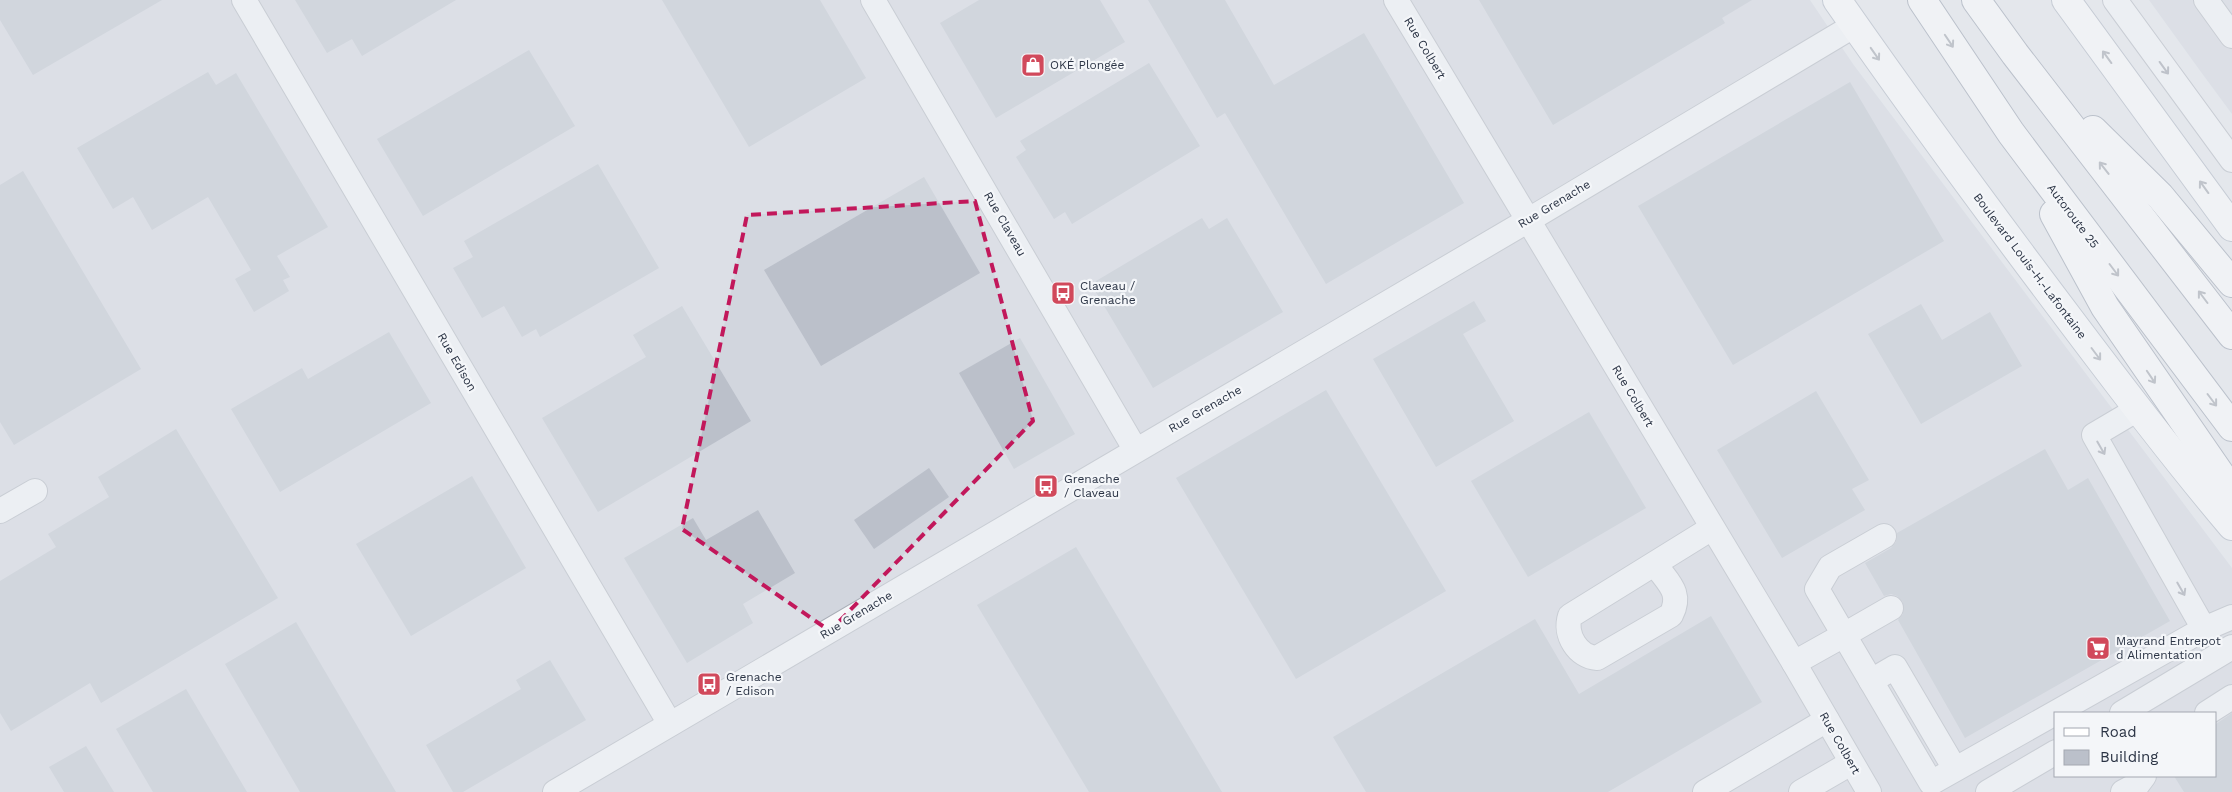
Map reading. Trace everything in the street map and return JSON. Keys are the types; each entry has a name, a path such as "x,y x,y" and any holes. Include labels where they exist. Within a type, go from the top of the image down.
{"main road":[{"name":"Boulevard Louis-H.-Lafontaine","path":"1837,0 1962,175 2138,409 2232,526"},
{"name":"Autoroute 25","path":"1922,0 2011,133 2232,427"},
{"path":"1976,0 2015,54 2232,335"},
{"path":"2066,0 2232,227"},
{"path":"2015,54 2160,196 2232,283"},
{"path":"2011,133 2105,307 2225,482 2232,496"}],"street":[{"name":"Rue Edison","path":"244,0 670,724"},
{"name":"Rue Claveau","path":"873,0 1136,449"},
{"name":"Rue Colbert","path":"1396,0 1794,663 1869,792"},
{"path":"2115,0 2232,160"},
{"path":"2206,0 2232,36"},
{"name":"Rue Grenache","path":"554,792 1527,221 1855,25"},
{"path":"2061,712 2223,625 2094,435 2138,409"},
{"path":"0,511 34,491"},
{"path":"1655,564 1676,594 1676,604 1671,615 1597,658 1590,658 1580,652 1568,631 1570,616 1712,528"},
{"path":"1884,536 1830,567 1816,588 1933,788 1955,769 2054,716"},
{"path":"1794,663 1890,608"},
{"path":"2124,712 2232,647"},
{"path":"1871,681 1895,667 1955,769"},
{"path":"2209,712 2232,697"},
{"path":"1705,792 1826,720"},
{"path":"1988,792 2054,753"},
{"path":"1801,792 1852,762"}],"highlighted area":[{"path":"975,201 1033,421 830,631 682,529 747,215"}],"shaded area":[{"path":"0,0 1810,0 1853,64 2232,568 2232,792 0,792"},
{"path":"2149,0 2232,0 2232,114 2201,72"}],"building":[{"path":"0,0 162,0 33,75 0,20"},
{"path":"295,0 456,0 362,56 352,39 327,53"},
{"path":"662,0 820,0 866,78 749,147"},
{"path":"979,0 1100,0 1125,42 996,118 940,23"},
{"path":"1148,0 1225,0 1274,85 1364,33 1464,203 1326,284 1225,113 1217,118"},
{"path":"1479,0 1752,0 1722,18 1725,23 1553,125"},
{"path":"529,50 575,126 423,216 377,139"},
{"path":"1149,63 1200,146 1072,224 1065,212 1054,219 1016,157 1026,150 1020,141"},
{"path":"208,72 216,85 236,73 328,227 277,256 290,277 283,280 289,291 254,312 235,279 251,270 208,197 152,230 133,197 113,209 77,148"},
{"path":"1850,82 1944,241 1733,365 1638,206"},
{"path":"598,164 659,268 540,337 536,329 522,337 504,306 482,318 453,268 473,257 464,241"},
{"path":"23,171 141,369 14,445 0,422 0,185"},
{"path":"924,177 980,273 821,366 764,270"},
{"path":"1202,218 1209,229 1227,218 1283,312 1153,388 1091,284"},
{"path":"1474,301 1486,321 1463,334 1514,421 1436,467 1373,359"},
{"path":"1921,304 1942,340 1990,312 2022,366 1921,424 1868,334"},
{"path":"682,306 751,421 598,512 542,418 646,357 633,335"},
{"path":"389,332 431,403 280,492 231,409 302,368 308,379"},
{"path":"1020,338 1075,434 1014,469 959,373"},
{"path":"1326,390 1446,591 1296,679 1176,478"},
{"path":"1816,391 1869,480 1852,489 1865,510 1782,558 1717,450"},
{"path":"1589,412 1646,508 1528,577 1471,481"},
{"path":"176,429 278,598 101,703 90,683 11,731 0,713 0,581 56,547 48,534 109,497 98,477"},
{"path":"2045,449 2068,490 2088,478 2170,621 1965,738 1898,620 1903,614 1903,602 1897,596 1891,594 1884,596 1865,563 1891,548 1896,542 1897,533"},
{"path":"929,468 949,497 874,549 854,520"},
{"path":"472,476 526,568 411,636 356,544"},
{"path":"758,510 795,573 743,604 753,623 687,663 624,558 693,518 706,540"},
{"path":"1076,547 1222,792 1089,792 977,605"},
{"path":"1711,616 1762,702 1608,792 1366,792 1333,737 1535,619 1579,694"},
{"path":"296,622 396,792 300,792 225,664"},
{"path":"550,660 586,720 463,792 453,792 426,745 521,689 516,680"},
{"path":"186,689 247,792 153,792 116,729"},
{"path":"2232,713 2232,792 2184,792 2175,777 2217,777 2217,723"},
{"path":"86,746 114,792 64,792 49,767"}],"place":[{"name":"OKÉ Plongée","path":"1033,65"},
{"name":"Claveau / Grenache","path":"1063,293"},
{"name":"Grenache / Claveau","path":"1046,486"},
{"name":"Mayrand Entrepot d Alimentation","path":"2098,648"},
{"name":"Grenache / Edison","path":"709,684"}]}
